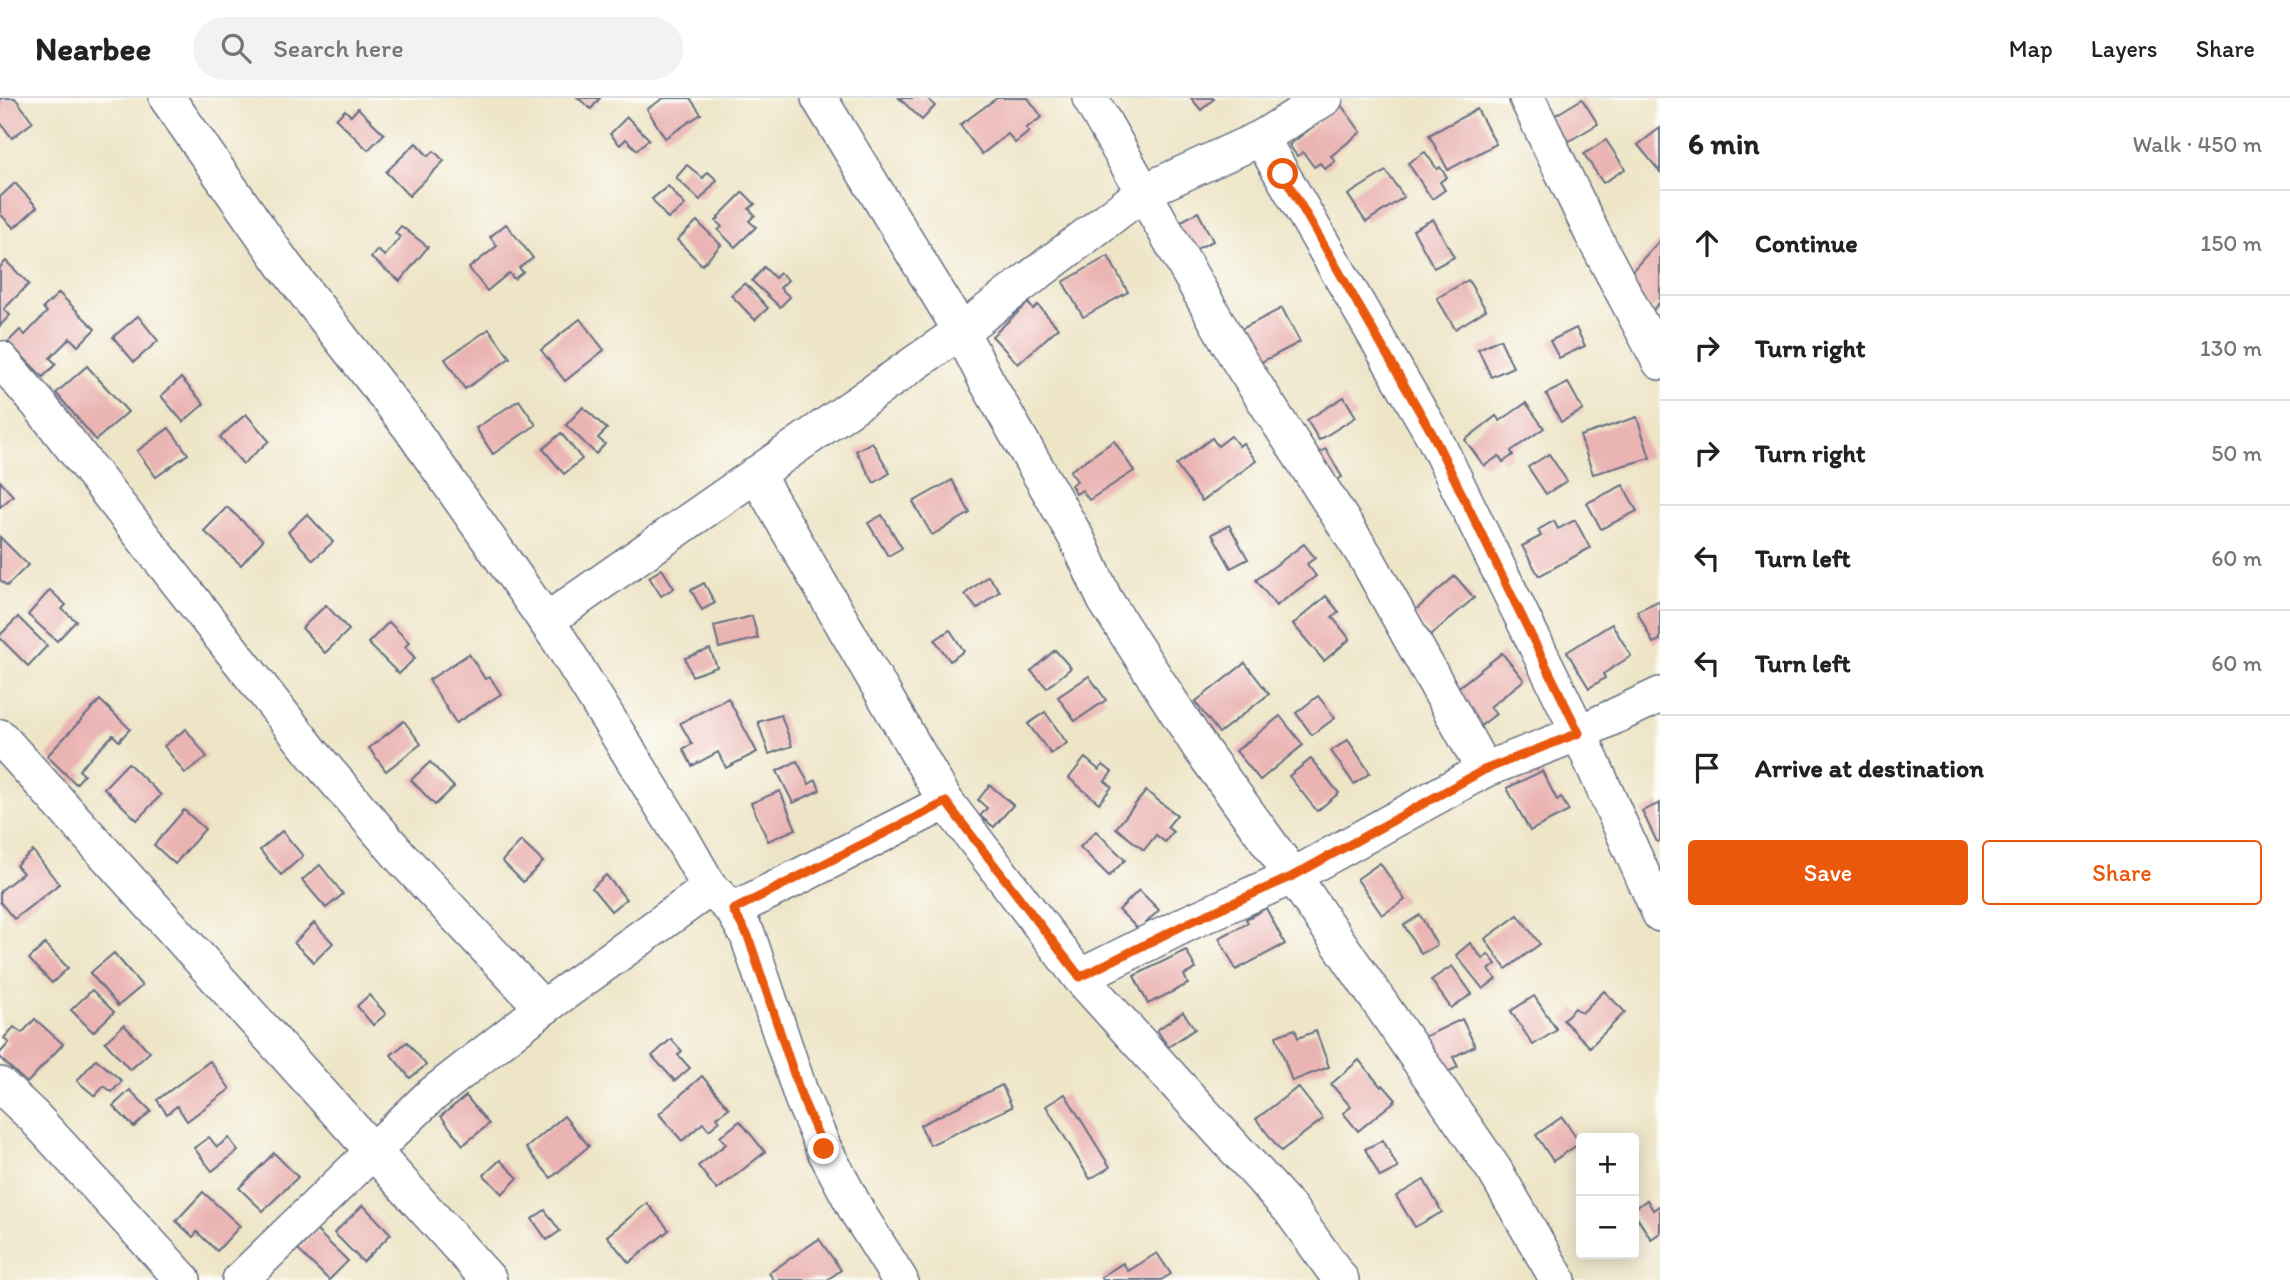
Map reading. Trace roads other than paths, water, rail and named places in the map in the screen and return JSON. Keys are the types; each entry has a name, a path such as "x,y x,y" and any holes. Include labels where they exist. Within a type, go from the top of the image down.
{"street":[{"path":"167,98 284,265 410,427 546,621 721,899 748,936 802,1098 824,1149 858,1213 900,1280"},
{"path":"820,98 961,331 1077,539 1105,600 1201,749 1293,876 1495,1171 1558,1280"},
{"path":"1090,98 1238,359 1367,559 1484,770"},
{"path":"546,621 961,331 1145,191 1261,138 1325,98"},
{"path":"1527,98 1592,233 1660,362"},
{"path":"1261,138 1433,435 1579,733 1660,914"},
{"path":"0,359 37,402 313,754 401,857 543,1008"},
{"path":"756,474 946,802 1080,977 1290,1209 1341,1280"},
{"path":"1080,977 1190,922 1293,876 1484,770 1579,733 1660,695"},
{"path":"0,737 489,1280"},
{"path":"240,1280 429,1097 543,1008 721,899 946,802"},
{"path":"0,1085 34,1117 184,1280"}]}
